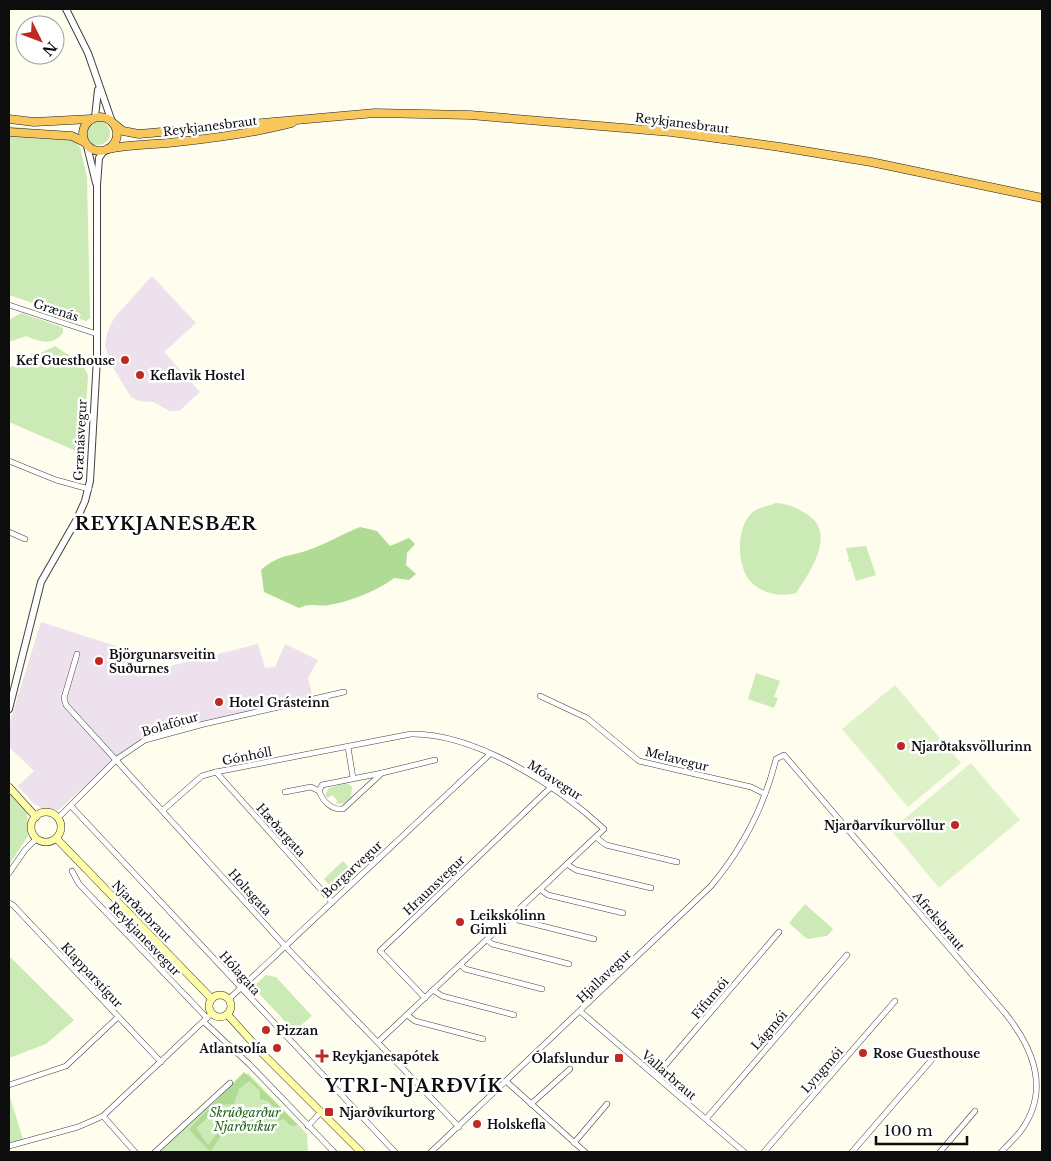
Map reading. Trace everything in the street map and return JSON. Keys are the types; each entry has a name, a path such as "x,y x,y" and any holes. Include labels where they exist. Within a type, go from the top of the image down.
{"highway":[{"name":"Reykjanesbraut","path":"9,119 34,122 103,117 113,122 123,131 139,134 375,113 422,113 671,132 871,162 1042,198"},
{"path":"86,144 82,132 93,118"},
{"name":"Reykjanesbraut","path":"9,132 69,136 86,144 95,151 126,145 175,143 253,133 314,118"},
{"path":"106,150 116,139 117,131 113,122"}],"main road":[{"path":"9,787 36,817"},
{"path":"47,812 58,818 61,831 56,838 48,842 37,838 32,830 36,817 47,812"},
{"name":"Njarðarbraut","path":"56,838 212,999"},
{"path":"219,995 229,999 231,1009 227,1014 208,1018 212,999 219,995"},
{"path":"227,1014 320,1114 361,1152"}],"street":[{"path":"66,9 80,35 113,122"},
{"path":"93,118 98,96 97,79"},
{"name":"Grænásvegur","path":"86,144 97,185"},
{"name":"Grænásvegur","path":"9,709 41,582 77,519 89,489 97,334 97,185 99,158 106,150"},
{"name":"Grænás","path":"9,305 97,334"},
{"path":"9,461 56,480 89,489"},
{"path":"9,532 25,539"},
{"name":"Holtsgata","path":"77,654 64,701 285,946 459,1127"},
{"name":"Bolafótur","path":"58,818 117,759 138,744 159,735 344,692"},
{"name":"Melavegur","path":"540,696 587,718 639,761 751,787 765,794"},
{"name":"Gónhóll","path":"163,810 202,776 411,734 433,734 450,738 490,754"},
{"path":"348,747 353,778"},
{"name":"Móavegur","path":"490,754 518,768 584,810 604,829 597,838"},
{"name":"Borgarvegur","path":"229,999 490,754"},
{"name":"Afreksbraut","path":"765,794 776,759 784,755 1019,1031 1030,1050 1037,1070 1035,1106 1021,1131 1002,1152"},
{"path":"319,791 322,786 435,760"},
{"name":"Hæðargata","path":"216,772 332,902"},
{"path":"285,792 311,787 319,791 323,800 333,807 343,809 382,773"},
{"name":"Hraunsvegur","path":"425,998 380,951 550,788"},
{"name":"Hjallavegur","path":"431,1152 581,1012 711,886 747,838 765,794"},
{"name":"Hólagata","path":"71,806 395,1152"},
{"path":"9,873 25,850 37,838"},
{"path":"378,1041 597,838 606,845 677,862"},
{"path":"568,865 576,870 651,888"},
{"name":"Reykjanesvegur","path":"72,871 79,884 334,1152"},
{"path":"541,890 548,895 623,913"},
{"name":"Klapparstígur","path":"9,903 13,905 161,1062"},
{"path":"514,916 518,920 594,939"},
{"name":"Fífumói","path":"656,1076 779,932"},
{"path":"487,940 492,944 569,964"},
{"name":"Lágmói","path":"706,1119 847,955"},
{"path":"461,965 465,969 542,989"},
{"path":"433,990 442,996 514,1015"},
{"name":"Lyngmói","path":"764,1152 895,1001"},
{"name":"Vallarbraut","path":"581,1012 744,1152"},
{"path":"407,1014 415,1021 484,1039"},
{"path":"9,1085 66,1066 118,1018"},
{"path":"9,1146 78,1127 103,1116 208,1018"},
{"path":"852,1152 934,1057"},
{"path":"531,1104 570,1069"},
{"path":"507,1082 585,1152"},
{"path":"155,1152 230,1083"},
{"path":"574,1143 606,1104"},
{"path":"940,1152 975,1111"},
{"path":"308,1126 320,1114"},
{"path":"103,1116 135,1152"}],"shaded area":[{"path":"152,276 196,323 164,352 200,392 179,411 170,411 153,402 139,401 131,397 112,366 105,346 107,333 114,318"},
{"path":"41,622 125,649 151,671 258,644 265,668 275,667 285,644 318,660 308,678 313,698 156,734 141,740 125,750 59,810 45,810 33,803 18,786 34,771 9,747 9,725"}],"green space":[{"path":"98,121 106,125 110,133 106,141 98,145 90,141 86,133 90,125"},
{"path":"9,126 67,133 80,147 87,177 90,318 86,321 9,295"},
{"path":"21,313 59,326 63,328 63,333 55,340 46,342 26,336 9,342 9,320"},
{"path":"55,346 82,364 88,375 83,454 9,422 9,368"},
{"path":"776,503 791,506 805,513 815,521 820,530 821,540 814,563 796,593 773,594 762,590 752,583 743,567 740,547 743,526 754,511"},
{"path":"360,527 377,531 390,546 409,538 415,544 407,553 406,565 416,574 409,580 394,578 363,595 329,605 307,605 299,608 264,592 261,570 268,565 280,558 320,546"},
{"path":"866,546 876,575 856,581 850,561 847,562 849,559 846,548"},
{"path":"756,673 780,681 774,697 778,698 774,708 748,699"},
{"name":"Njarðtaksvöllurinn","path":"895,685 961,763 908,807 842,729"},
{"name":"Njarðarvíkurvöllur","path":"971,763 1020,820 939,888 891,830"},
{"path":"347,783 352,787 351,798 346,803 335,804 338,801 332,795 328,798 325,795 329,788"},
{"path":"9,791 27,812 28,836 9,865"},
{"path":"343,861 355,874 336,892 324,879"},
{"path":"805,904 833,929 827,936 807,939 789,923"},
{"path":"9,956 74,1020 46,1044 9,1058"},
{"path":"266,975 276,977 312,1016 294,1031 253,987"},
{"path":"244,1072 298,1125 291,1126 284,1119 278,1121 273,1118 277,1114 274,1108 268,1102 260,1099 260,1091 249,1081 239,1089 234,1104 222,1105 196,1128 208,1145 221,1129 222,1134 210,1152 189,1129"},
{"name":"Skrúðgarður Njarðvíkur","path":"248,1073 307,1134 308,1152 155,1152"},
{"path":"9,1094 23,1139 9,1145"}],"place":[{"name":"Kef Guesthouse","path":"125,360"},
{"name":"Keflavìk Hostel","path":"140,375"},
{"name":"Björgunarsveitin Suðurnes","path":"99,661"},
{"name":"Hotel Grásteinn","path":"219,702"},
{"name":"Njarðtaksvöllurinn","path":"901,746"},
{"name":"Njarðarvíkurvöllur","path":"955,825"},
{"name":"Leikskólinn Gimli","path":"460,922"},
{"name":"Pizzan","path":"266,1030"},
{"name":"Atlantsolía","path":"277,1048"},
{"name":"Rose Guesthouse","path":"863,1053"},
{"name":"Reykjanesapótek","path":"322,1056"},
{"name":"Ólafslundur","path":"619,1058"},
{"name":"Njarðvíkurtorg","path":"329,1112"},
{"name":"Holskefla","path":"477,1124"}],"district":[{"name":"REYKJANESBÆR","path":"166,524"},
{"name":"YTRI-NJARÐVÍK","path":"414,1086"}]}
